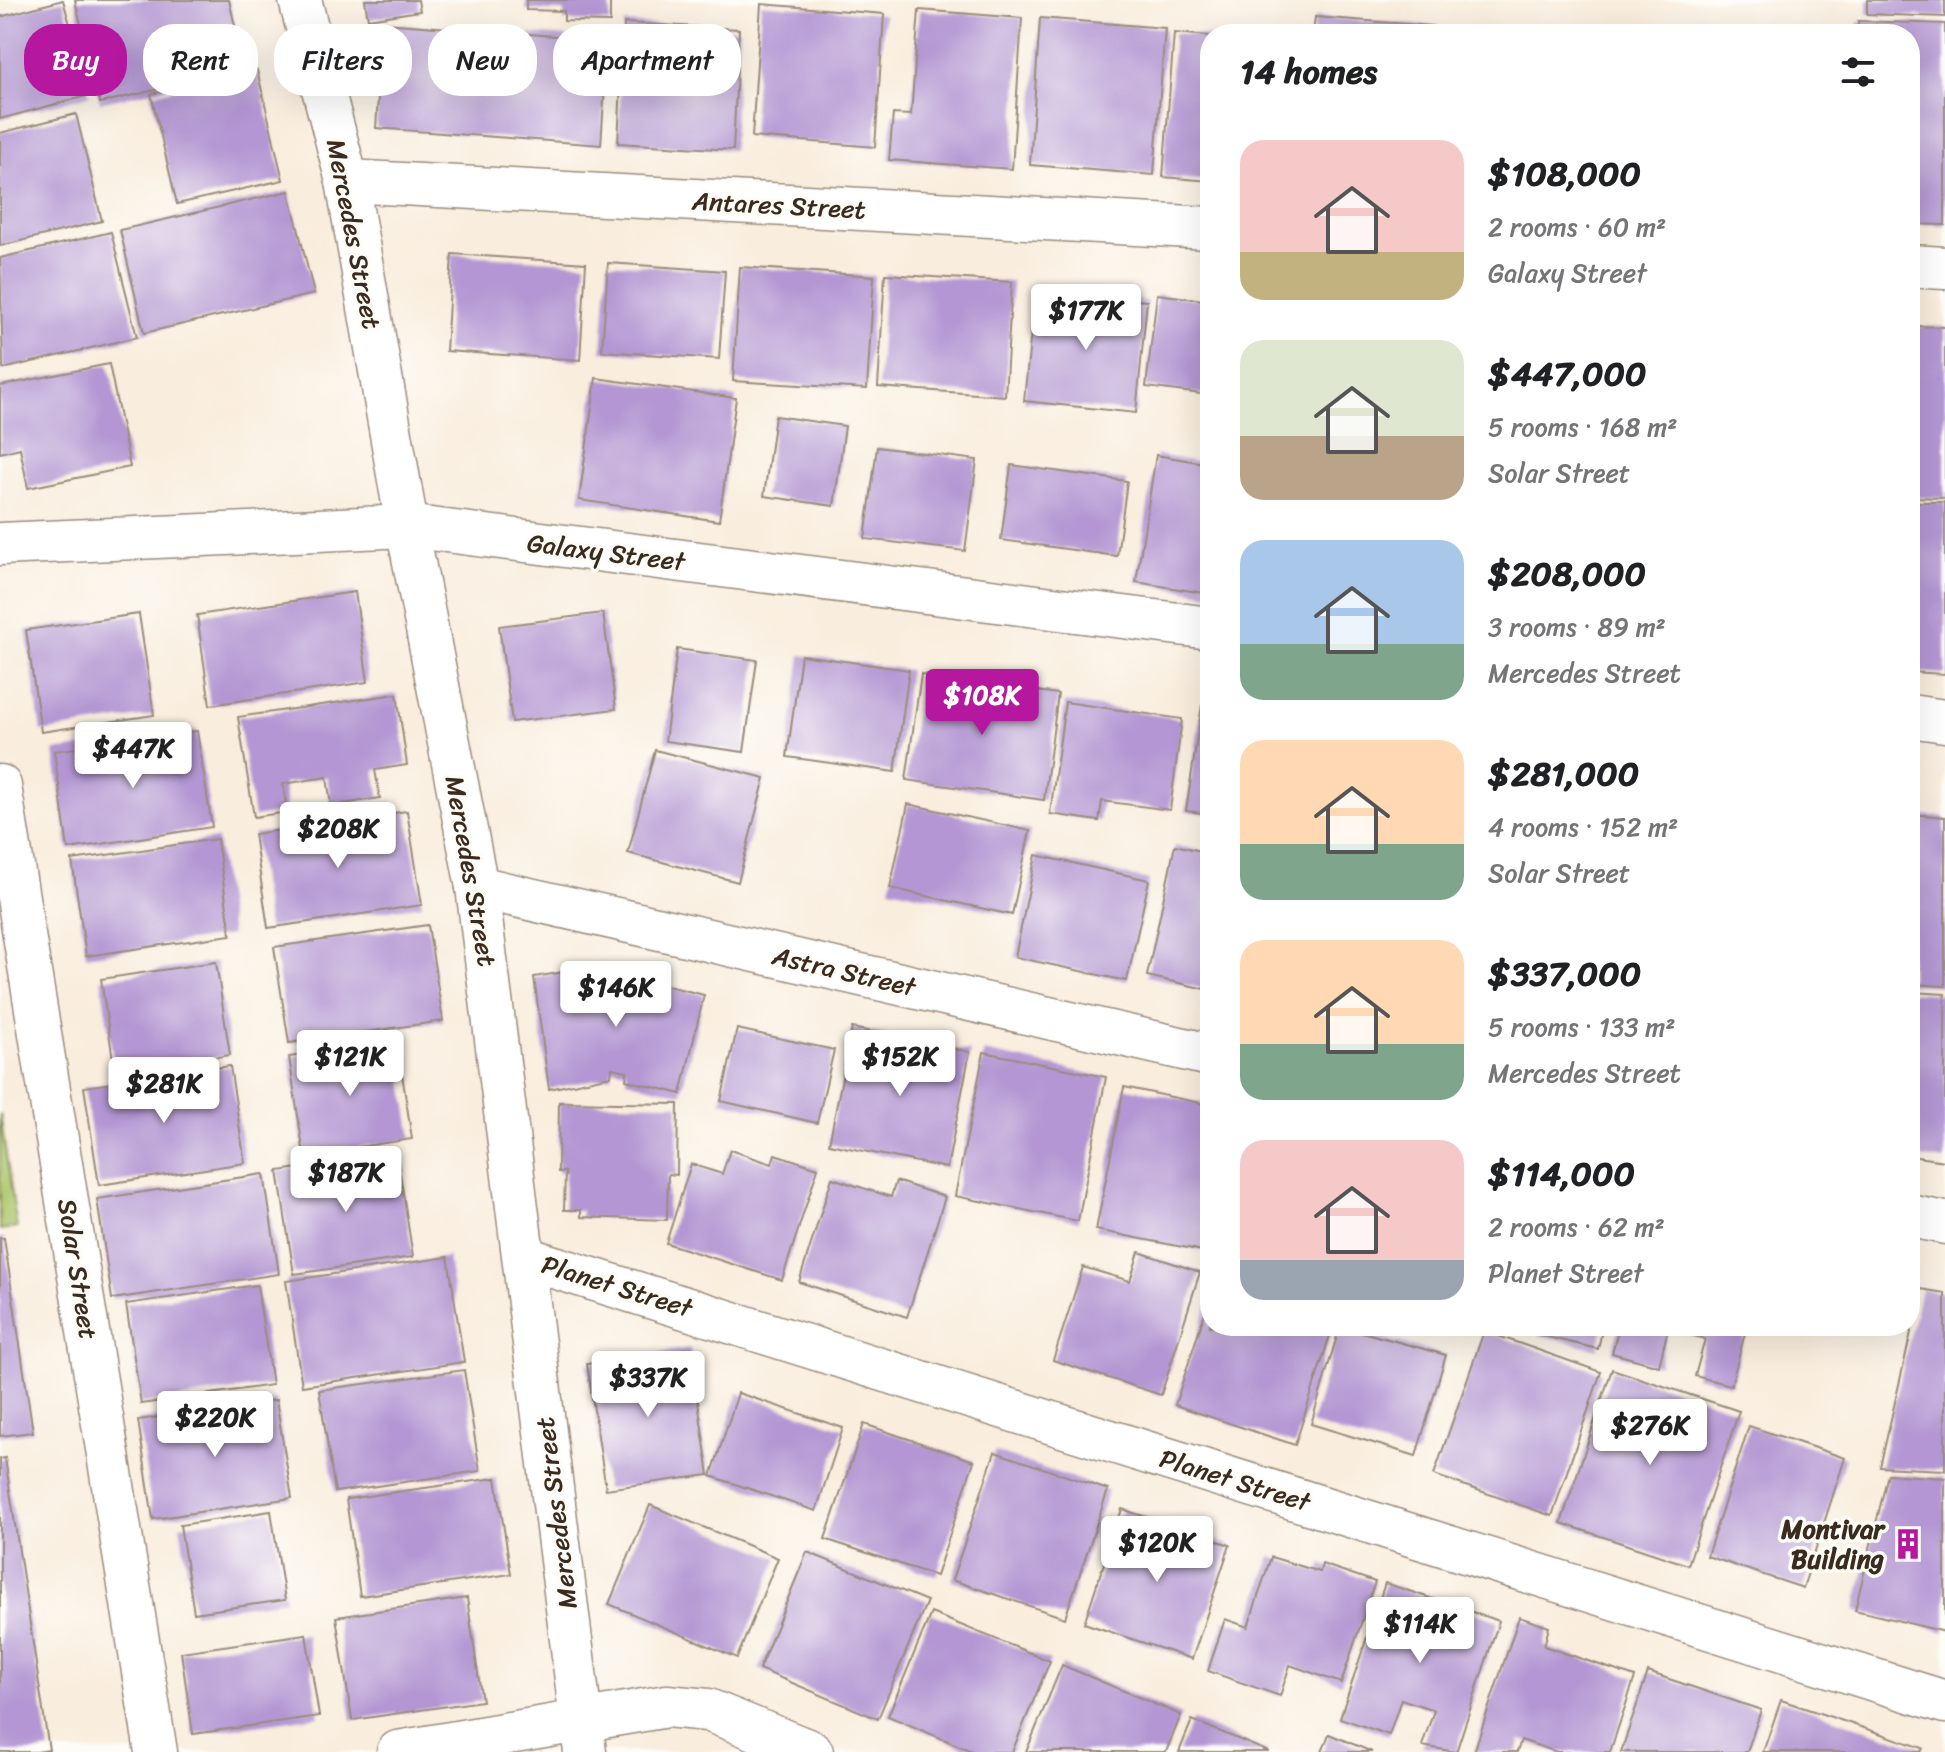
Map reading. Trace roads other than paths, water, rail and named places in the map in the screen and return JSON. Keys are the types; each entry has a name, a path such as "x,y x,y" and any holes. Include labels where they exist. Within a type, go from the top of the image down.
{"street":[{"name":"Mercedes Street","path":"300,0 347,181 407,526 477,887 583,1736"},
{"name":"Antares Street","path":"347,181 1200,227"},
{"path":"1920,267 1945,268"},
{"name":"Galaxy Street","path":"0,544 407,526 1200,627"},
{"path":"1920,717 1945,721"},
{"name":"Solar Street","path":"0,786 14,957 156,1752"},
{"name":"Astra Street","path":"477,887 1200,1053"},
{"path":"1920,1218 1945,1223"},
{"name":"Planet Street","path":"525,1258 1945,1702"},
{"path":"398,1752 583,1736 667,1706 708,1710 812,1752"}],"place":[{"name":"Montivar Building","path":"1908,1544"}]}
